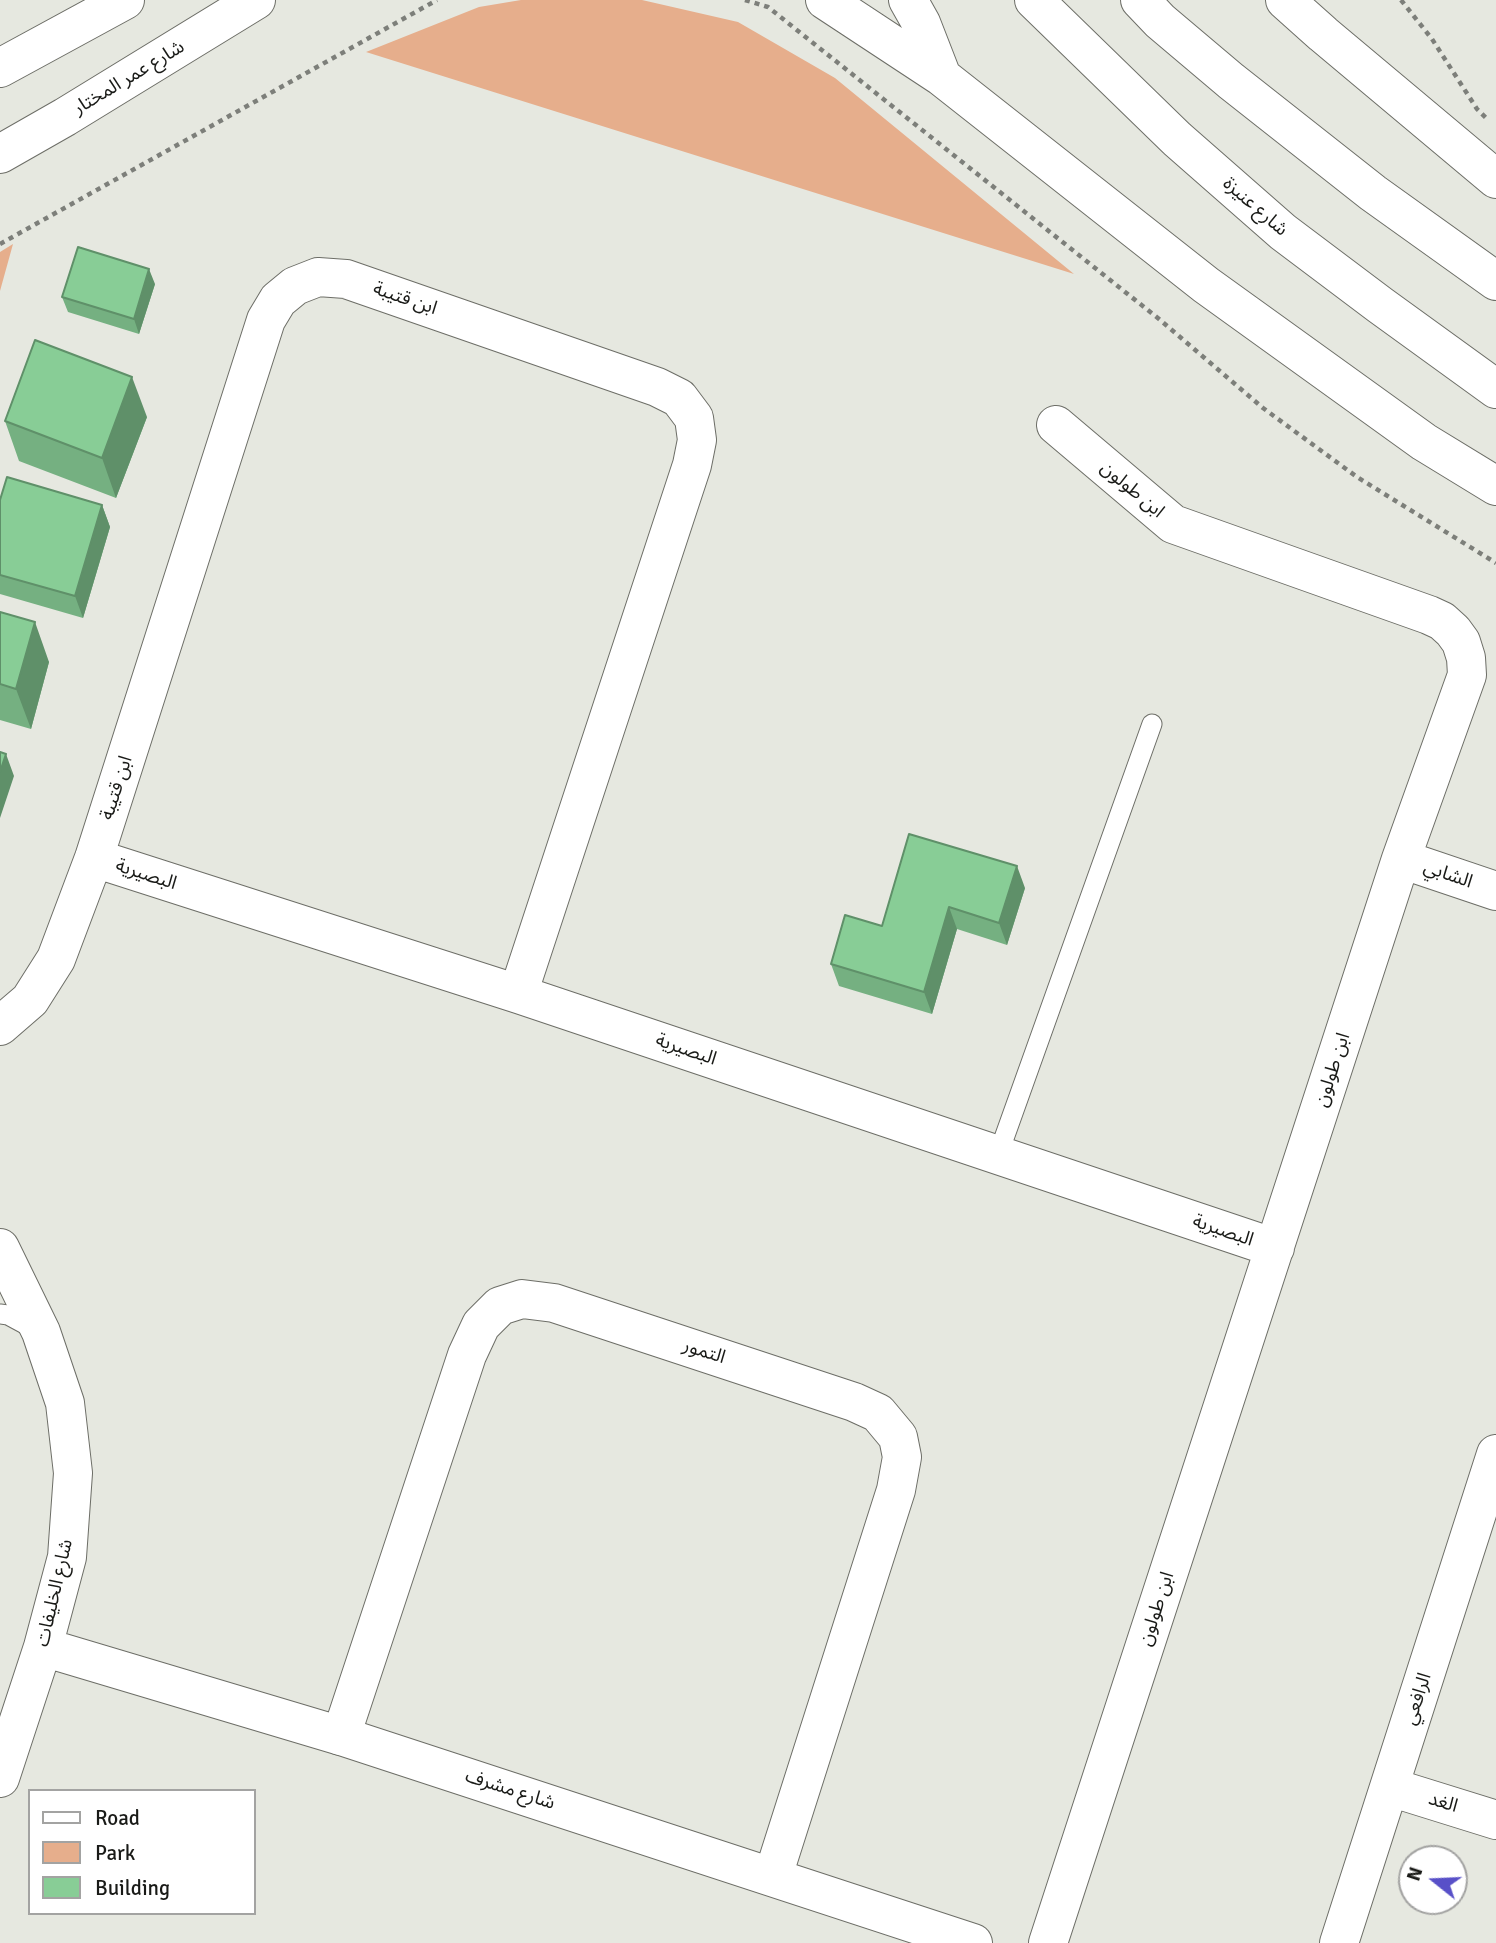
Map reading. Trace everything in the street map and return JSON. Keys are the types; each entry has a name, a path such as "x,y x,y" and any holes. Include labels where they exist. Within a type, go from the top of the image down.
{"main road":[{"path":"0,68 125,0"},
{"name":"شارع عمر المختار","path":"0,154 256,0"},
{"path":"825,0 942,77 1206,285 1424,442 1496,486"},
{"path":"863,0 942,77"},
{"path":"908,0 942,77"},
{"name":"شارع عنيزة","path":"1034,0 1177,139 1283,232 1496,389"},
{"path":"1140,0 1160,21 1264,107 1373,193 1496,281"},
{"path":"1285,0 1496,179"},
{"path":"1308,0 1323,34"},
{"name":"ابن قتيبة","path":"0,1026 30,1000 56,959 94,858 266,320 278,300 295,286 318,277 346,279 657,387 679,398 694,418 697,440 692,466 518,994"},
{"name":"ابن طولون","path":"1048,1943 1401,859 1467,675 1461,642 1443,621 1173,524 1056,425"},
{"name":"البصيرية","path":"94,858 518,994 1275,1248"},
{"name":"الشابي","path":"1401,859 1496,891"},
{"name":"شارع الخليفات","path":"0,1248 41,1332 65,1403 74,1473 67,1557 43,1647 0,1778"},
{"name":"التمور","path":"341,1735 467,1355 481,1325 500,1306 522,1299 554,1303 853,1402 877,1413 898,1437 902,1457 896,1490 773,1876"},
{"name":"الرافعي","path":"1339,1943 1496,1454"},
{"name":"شارع مشرف","path":"43,1647 341,1735 973,1943"},
{"name":"الغد","path":"1390,1787 1496,1820"}],"lane":[{"path":"998,1155 1152,724"},
{"path":"0,1314 8,1315 41,1332"}],"path":[{"path":"0,244 437,0"},
{"path":"745,0 768,6 1159,319 1264,408 1357,477 1496,563"},
{"path":"1401,0 1432,39 1477,109 1496,128"}],"green space":[{"path":"521,0 642,0 738,22 835,78 1074,274 366,52 479,7"},
{"path":"13,244 0,291 0,252"}],"building":[{"path":"78,247 149,269 134,319 62,297"},
{"path":"35,340 132,377 102,458 5,421"},
{"path":"7,477 102,505 75,596 0,575 0,500"},
{"path":"0,612 35,622 16,689 0,684"},
{"path":"0,752 6,754 0,772"},
{"path":"909,834 1017,866 999,923 949,907 924,992 831,964 845,915 882,926"}]}
